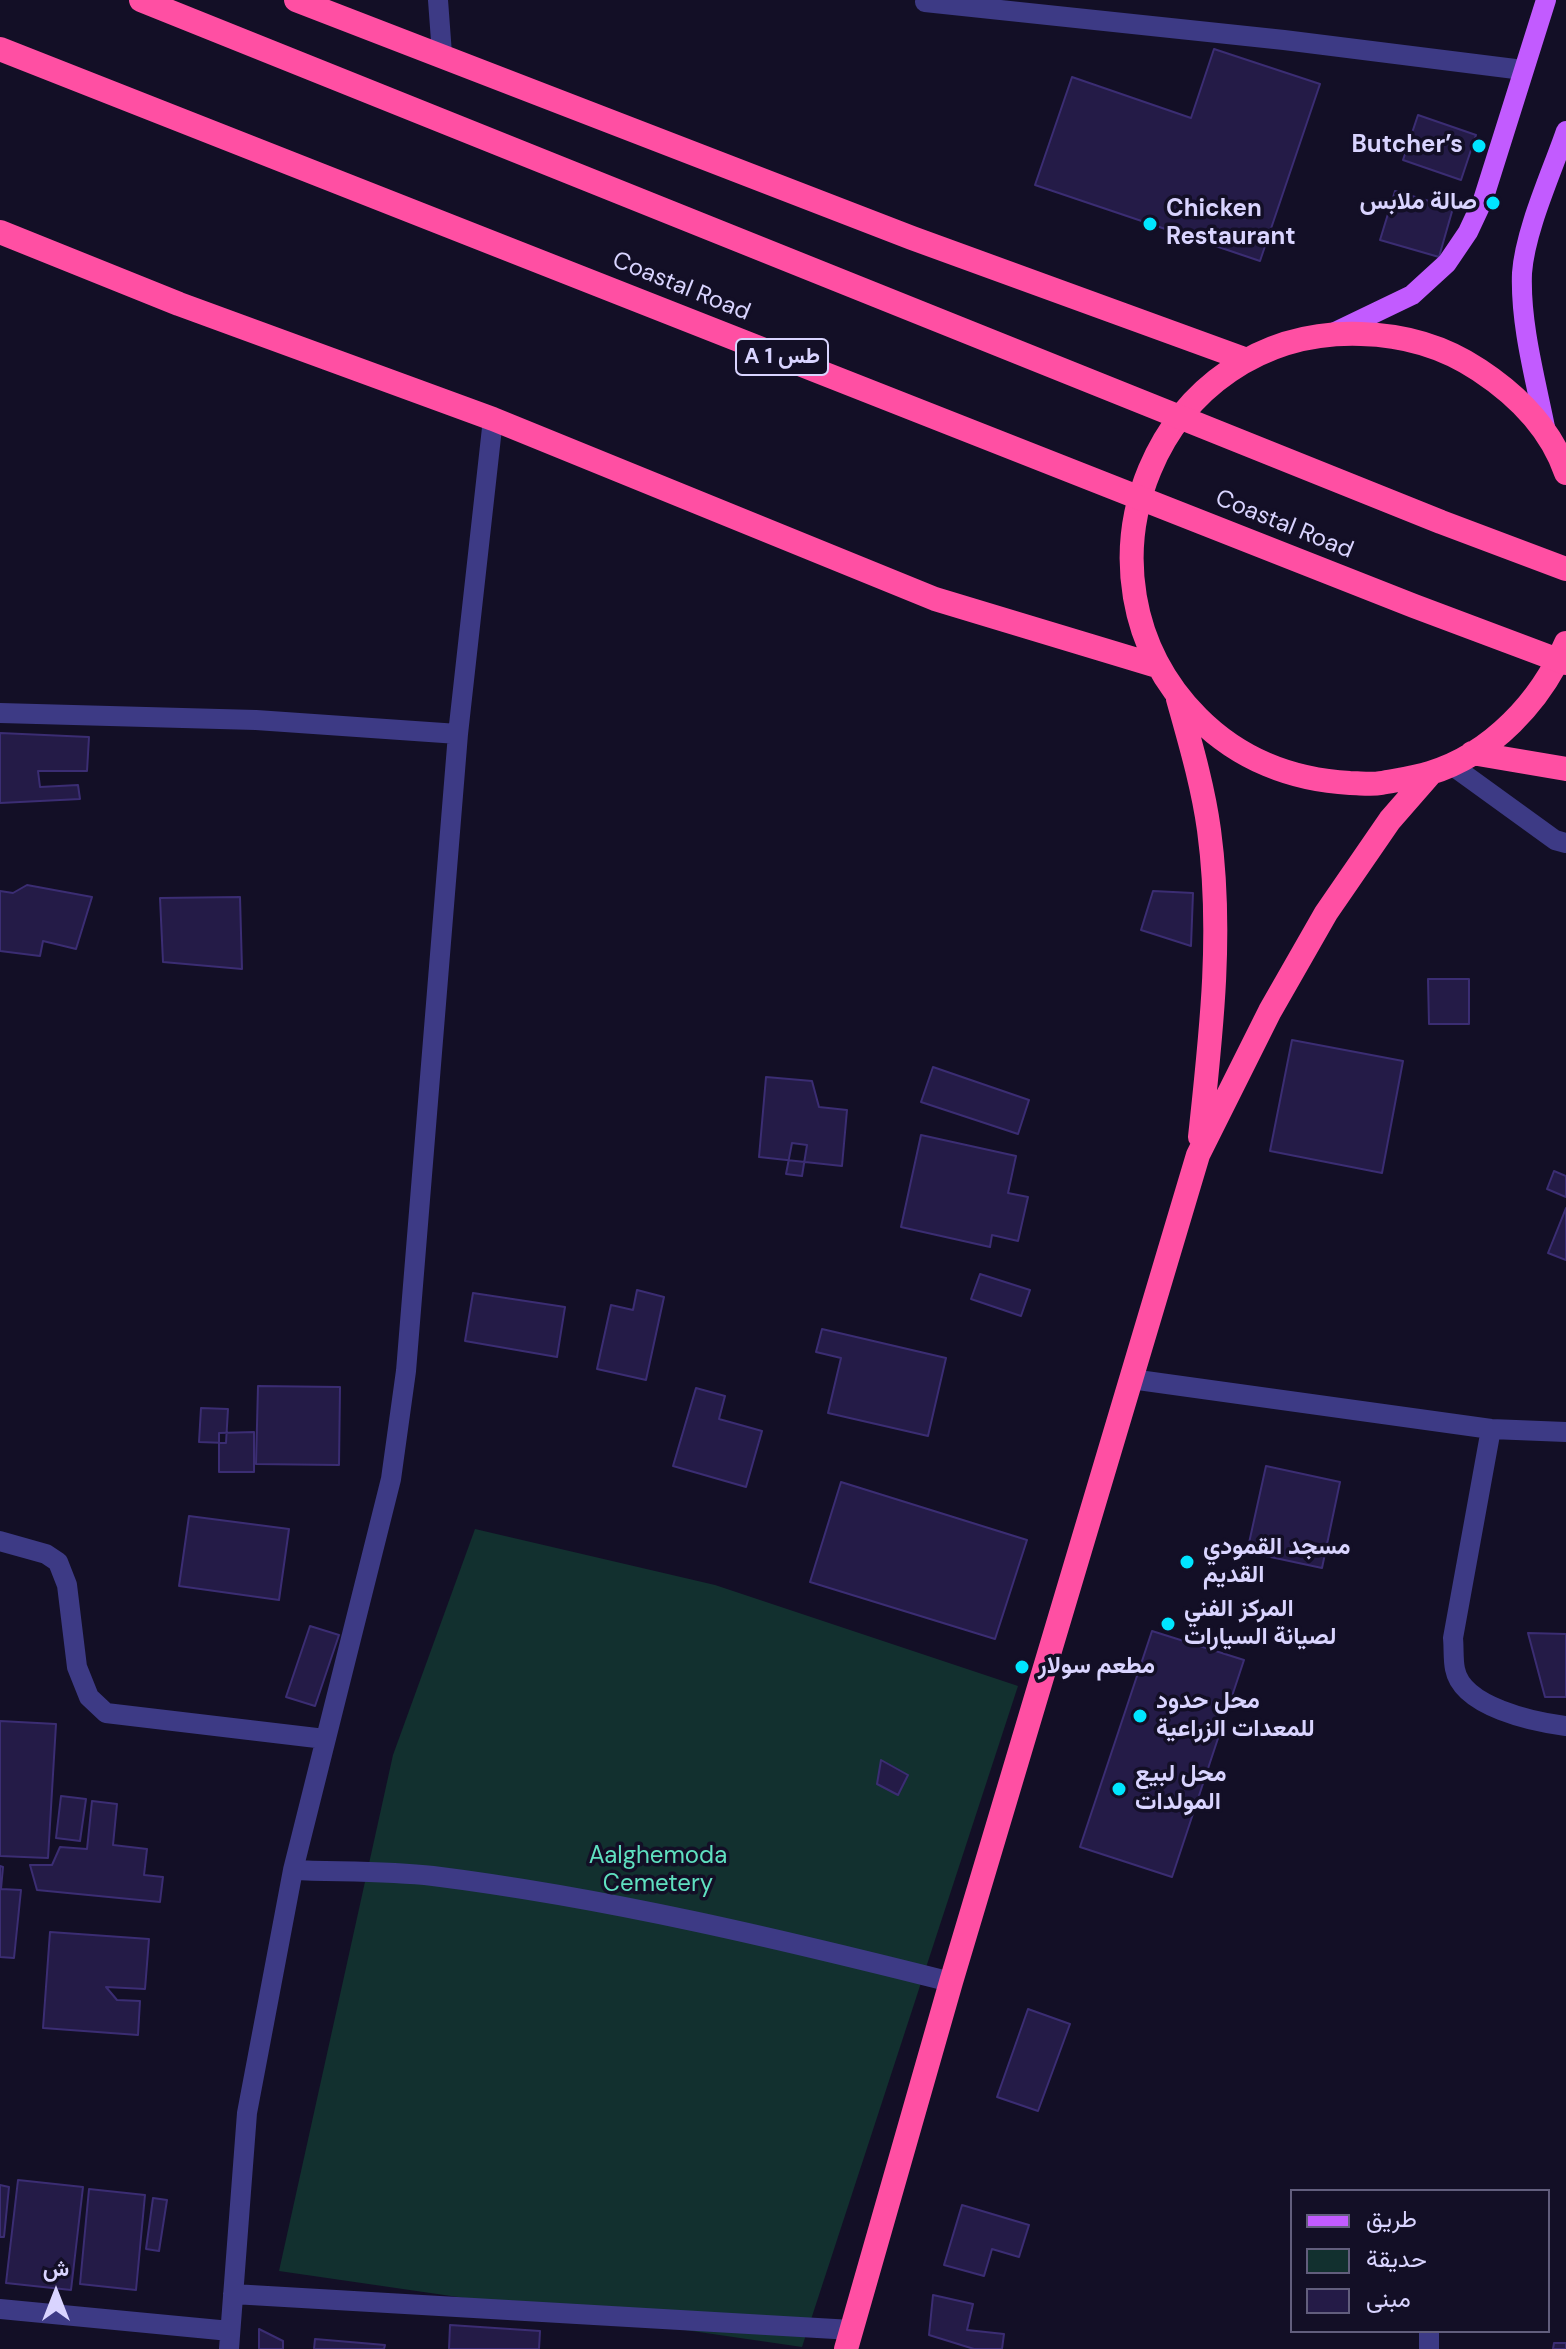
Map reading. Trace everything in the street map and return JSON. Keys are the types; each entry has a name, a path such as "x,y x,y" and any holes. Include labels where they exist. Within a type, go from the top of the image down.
{"highway":[{"path":"141,0 1566,569"},
{"path":"296,0 898,233 1247,360"},
{"name":"Coastal Road","path":"0,49 1566,663"},
{"path":"0,232 179,304 493,419 935,599 1157,666"},
{"path":"1564,464 1546,432 1505,387 1453,353 1395,335 1333,333 1289,342 1247,360 1200,395 1163,441 1139,495 1130,553 1136,611 1157,666 1178,697 1217,737 1266,766 1319,781 1376,784 1440,769 1472,753 1517,719 1552,674 1566,643"},
{"path":"1178,697 1209,829 1216,902 1214,1007 1198,1155"},
{"path":"1472,753 1566,769"},
{"path":"849,2340 951,1982 1198,1155 1270,1011 1326,913 1390,820 1440,769"}],"main road":[{"path":"1333,333 1412,295 1447,263 1468,232 1483,200 1546,0"},
{"path":"1546,432 1529,341 1522,271 1534,224 1566,131"}],"street":[{"path":"438,0 442,54"},
{"path":"925,2 1284,40 1523,70"},
{"path":"0,2309 230,2340 247,2113 293,1870 391,1479 406,1371 458,734 493,419"},
{"path":"0,713 256,720 458,734"},
{"path":"1440,769 1555,840 1566,843"},
{"path":"1131,1379 1491,1429 1566,1432"},
{"path":"1491,1429 1453,1638 1455,1672 1471,1693 1495,1711 1566,1726"},
{"path":"0,1541 46,1554 58,1562 67,1585 77,1667 89,1697 106,1713 325,1739"},
{"path":"293,1870 429,1876 576,1897 776,1938 951,1982"},
{"path":"233,2294 849,2340"}],"green space":[{"name":"Aalghemoda Cemetery","path":"475,1529 715,1585 1018,1686 802,2347 279,2271 393,1755"}],"building":[{"path":"1214,49 1320,84 1260,261 1035,185 1072,77 1191,118"},
{"path":"1418,115 1476,135 1461,180 1403,160"},
{"path":"1395,191 1453,208 1439,257 1380,240"},
{"path":"0,733 89,737 87,771 38,771 40,787 78,785 80,799 0,803"},
{"path":"27,885 92,897 76,949 43,941 40,956 0,951 0,891 13,893"},
{"path":"1153,891 1193,893 1191,946 1141,930"},
{"path":"240,897 242,969 163,962 160,898"},
{"path":"1428,979 1469,979 1469,1024 1429,1024"},
{"path":"1292,1040 1403,1061 1382,1173 1270,1151"},
{"path":"933,1067 1029,1100 1018,1134 921,1102"},
{"path":"766,1077 812,1081 819,1107 847,1110 842,1166 759,1157"},
{"path":"921,1135 1016,1156 1008,1193 1028,1197 1018,1241 992,1235 990,1247 901,1227"},
{"path":"792,1143 807,1145 802,1176 786,1174"},
{"path":"1554,1171 1566,1176 1566,1197 1547,1189"},
{"path":"1566,1208 1566,1260 1548,1253"},
{"path":"980,1274 1030,1290 1021,1316 971,1299"},
{"path":"637,1290 664,1297 646,1380 597,1369 611,1305 633,1310"},
{"path":"473,1293 565,1307 557,1357 465,1341"},
{"path":"822,1329 946,1358 928,1436 828,1413 841,1358 816,1352"},
{"path":"258,1386 340,1387 339,1465 256,1464"},
{"path":"696,1388 725,1396 719,1419 762,1431 746,1487 673,1466"},
{"path":"201,1408 228,1409 226,1443 199,1442"},
{"path":"254,1432 254,1472 219,1472 219,1433"},
{"path":"1266,1466 1340,1482 1322,1568 1247,1552"},
{"path":"841,1482 1027,1540 995,1639 810,1582"},
{"path":"189,1516 289,1529 279,1600 179,1586"},
{"path":"310,1626 339,1635 315,1706 286,1697"},
{"path":"1152,1631 1244,1660 1172,1877 1080,1847"},
{"path":"1528,1633 1566,1634 1566,1697 1545,1697"},
{"path":"0,1721 56,1724 48,1858 0,1856"},
{"path":"881,1760 908,1775 898,1795 877,1784"},
{"path":"61,1796 86,1799 80,1841 56,1838"},
{"path":"92,1801 117,1804 113,1845 147,1849 144,1875 163,1877 160,1902 37,1890 30,1865 52,1865 60,1847 87,1849"},
{"path":"0,1866 3,1867 1,1889 21,1890 14,1958 0,1957"},
{"path":"50,1932 149,1939 145,1989 106,1987 117,2000 140,2001 138,2035 43,2028"},
{"path":"1028,2009 1070,2024 1038,2111 997,2097"},
{"path":"18,2180 83,2187 71,2290 6,2283"},
{"path":"0,2185 9,2187 4,2237 0,2237"},
{"path":"89,2189 145,2195 136,2290 80,2284"},
{"path":"153,2198 167,2200 159,2251 146,2249"},
{"path":"962,2205 1029,2225 1019,2257 992,2249 984,2276 944,2265"},
{"path":"933,2295 973,2304 967,2330 1004,2334 1002,2349 974,2349 929,2335"},
{"path":"450,2325 540,2331 539,2349 449,2349"},
{"path":"259,2329 283,2341 283,2349 259,2349"},
{"path":"315,2339 385,2345 384,2349 314,2349"},
{"path":"1554,2343 1566,2343 1566,2349 1553,2349"}],"place":[{"name":"Butcher’s","path":"1479,146"},
{"name":"صالة ملابس","path":"1493,203"},
{"name":"Chicken Restaurant","path":"1150,224"},
{"name":"مسجد القمودي القديم","path":"1187,1562"},
{"name":"المركز الفني لصيانة السيارات","path":"1168,1624"},
{"name":"مطعم سولار","path":"1022,1667"},
{"name":"محل حدود للمعدات الزراعية","path":"1140,1716"},
{"name":"محل لبيع المولدات","path":"1119,1789"}]}
